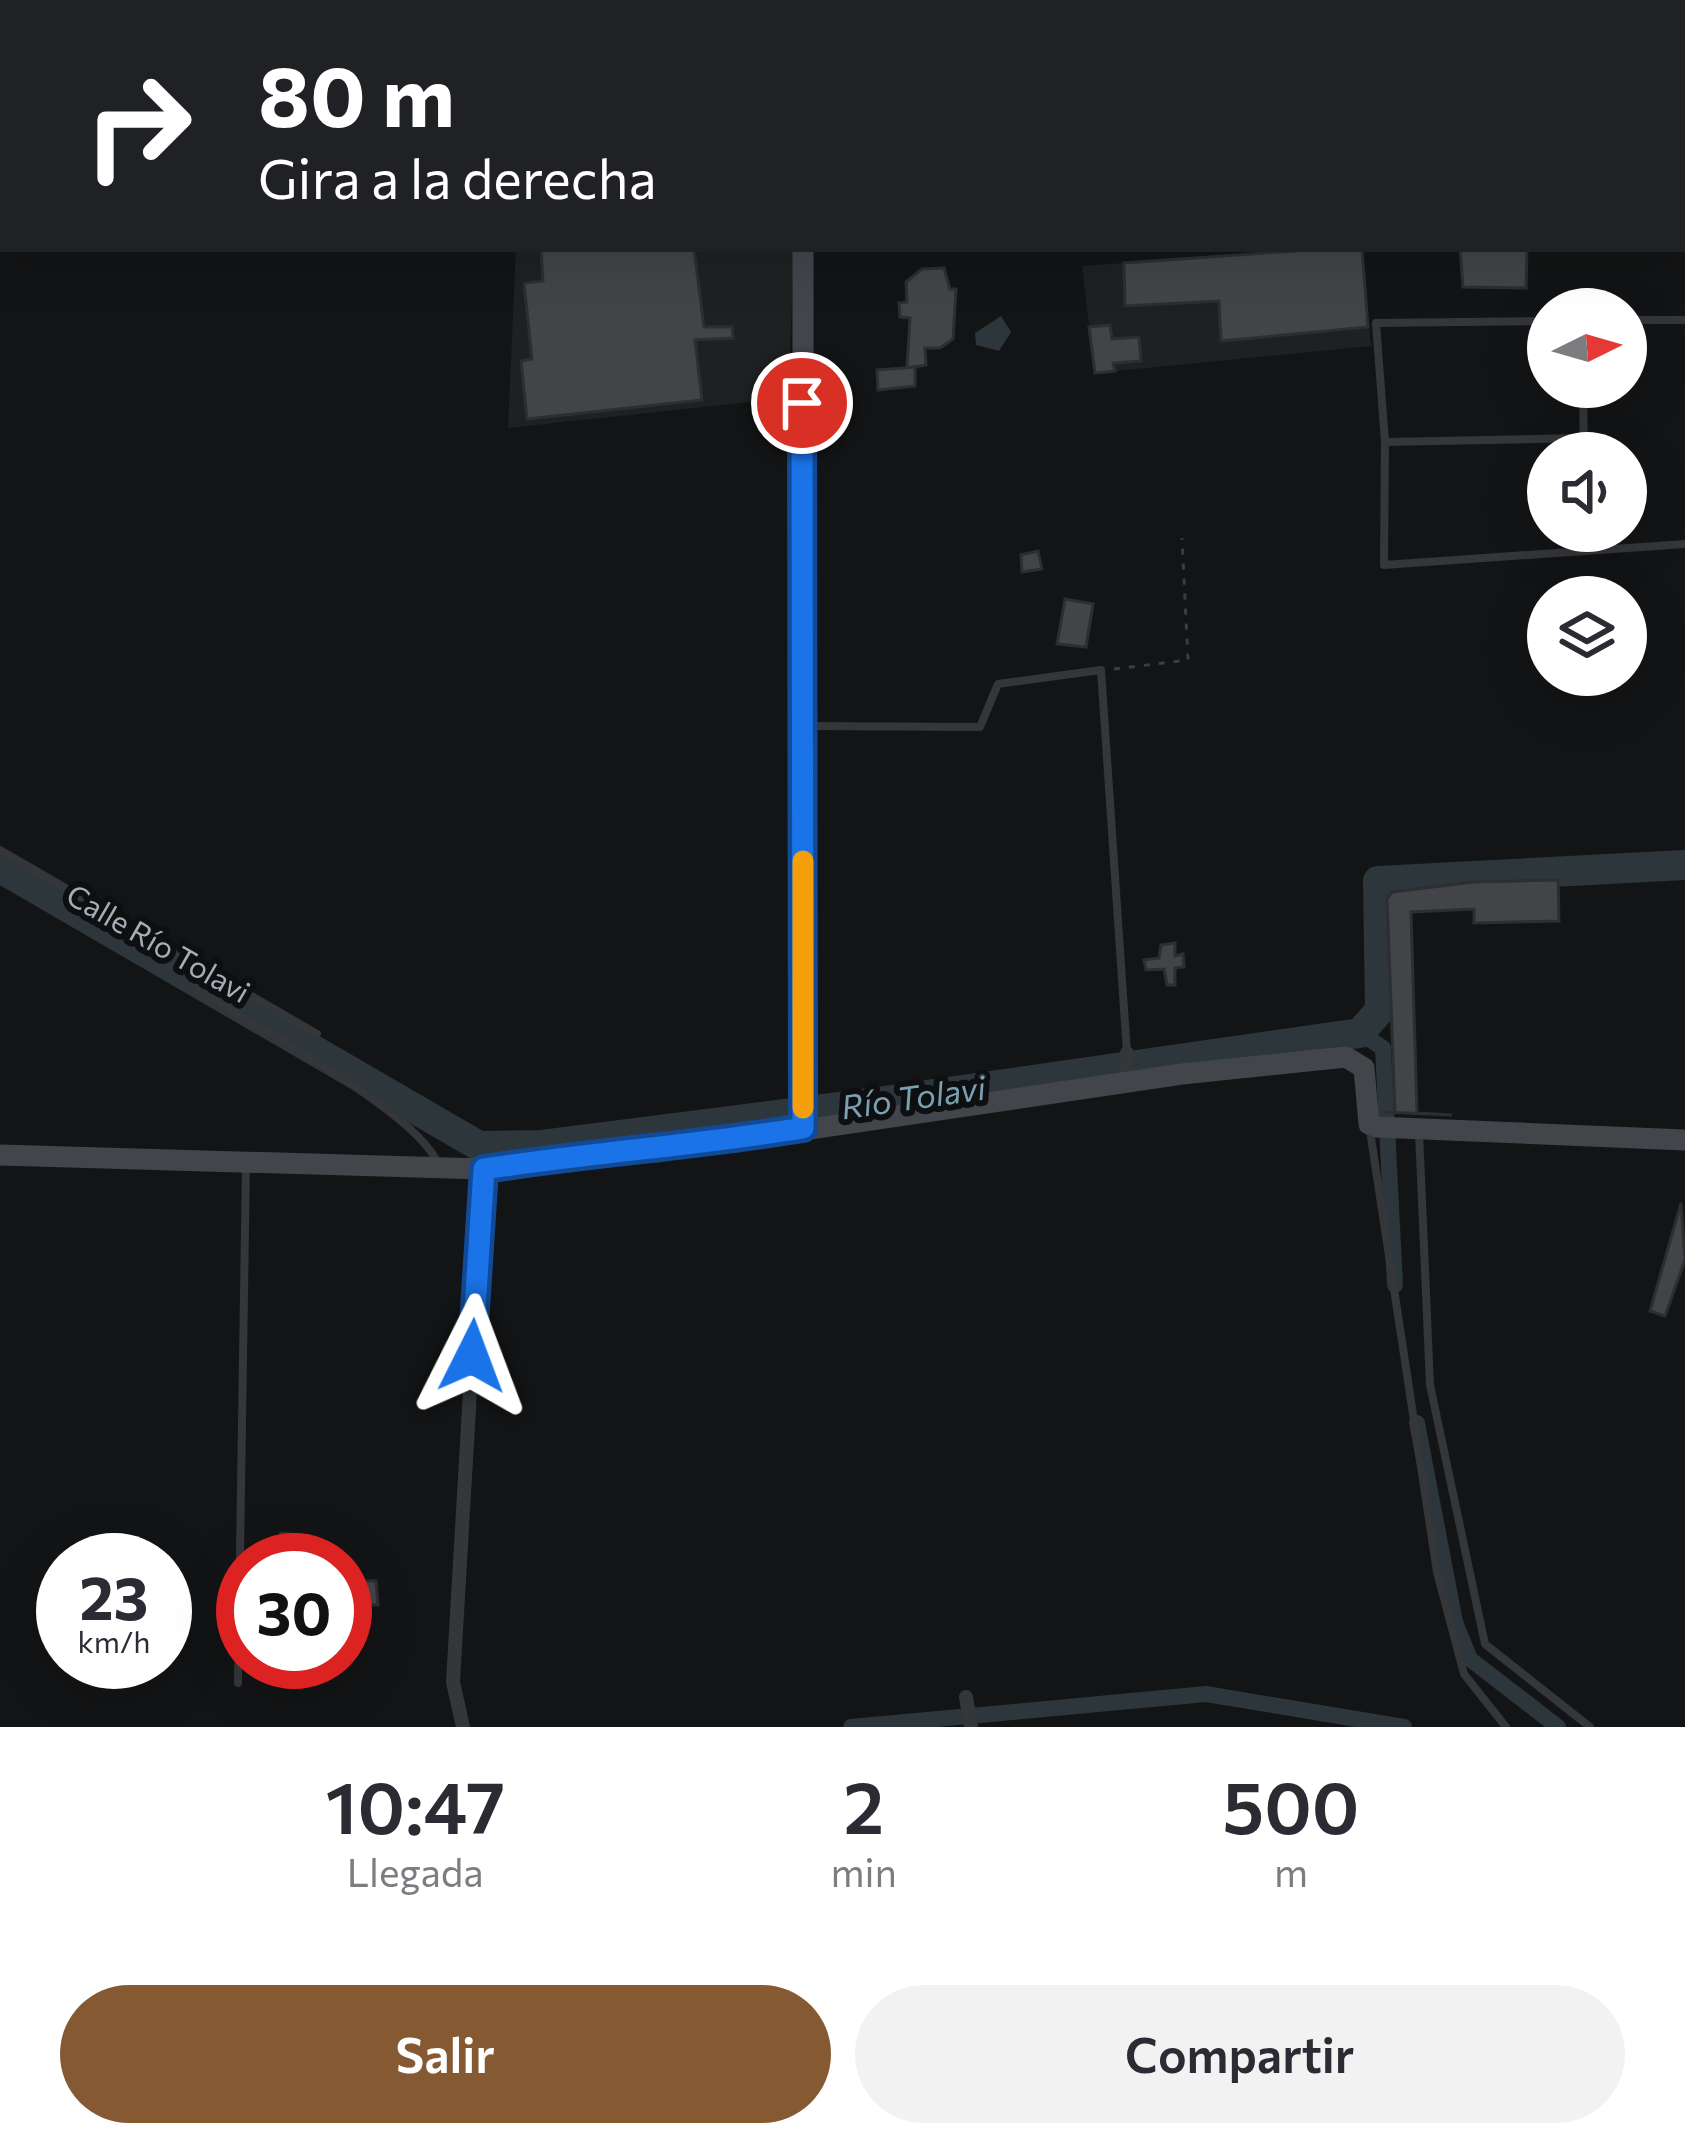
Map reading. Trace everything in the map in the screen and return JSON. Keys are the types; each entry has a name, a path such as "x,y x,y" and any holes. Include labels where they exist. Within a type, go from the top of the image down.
{"street":[{"path":"803,252 803,1114"},
{"path":"1125,1077 1127,1053"},
{"path":"1,1149 484,1169 582,1154 655,1152 803,1114 1125,1077 1346,1058 1364,1068 1380,1126 1685,1140"},
{"path":"463,1727 453,1682 484,1169"},
{"path":"966,1697 970,1727"}],"lane":[{"path":"1647,320 1685,320"},
{"path":"1527,321 1376,323 1384,442 1384,565 1572,552"},
{"path":"1384,442 1527,439"},
{"path":"1647,547 1685,544"},
{"path":"803,727 980,727 998,684 1101,670 1127,1053"},
{"name":"Calle Río Tolavi","path":"0,850 317,1034"},
{"name":"Calle Río Tolavi","path":"197,990 381,1105 433,1146 439,1168"},
{"path":"1380,1126 1437,1572 1464,1674 1506,1727"},
{"path":"1419,1130 1430,1385 1484,1644 1590,1727"},
{"path":"240,1533 246,1162"}],"path":[{"path":"1101,670 1188,660 1182,538"}],"shaded area":[{"path":"516,252 794,252 788,398 508,428"},
{"path":"1280,252 1362,252 1371,346 1095,373 1082,266"},
{"path":"1001,316 1011,332 999,351 976,345 975,333"}],"building":[{"path":"541,252 694,252 704,327 732,327 733,338 695,340 702,400 527,419 521,361 532,359 524,283 543,281"},
{"path":"1280,252 1362,252 1368,327 1221,341 1219,301 1125,306 1124,263"},
{"path":"1460,252 1527,252 1526,288 1463,287"},
{"path":"944,268 950,289 956,289 953,339 940,348 925,348 926,365 907,368 910,318 900,317 899,303 907,302 906,282 922,269"},
{"path":"1110,325 1112,339 1139,337 1141,361 1113,363 1115,371 1095,373 1089,327"},
{"path":"915,367 915,386 878,390 877,370"},
{"path":"1038,551 1042,569 1022,572 1021,555"},
{"path":"1065,599 1093,604 1086,647 1057,644"},
{"path":"1558,880 1559,921 1474,923 1474,909 1411,912 1417,1113 1452,1115 1383,1112 1395,1112 1387,899 1392,892 1473,882"},
{"path":"1175,943 1175,956 1183,954 1184,967 1175,968 1175,985 1167,985 1164,969 1146,970 1144,960 1159,958 1161,945"},
{"path":"1681,1203 1685,1260 1665,1316 1650,1311"},
{"path":"372,1581 376,1581 378,1605 372,1605"}],"waterway":[{"name":"Río Tolavi","path":"0,868 479,1146 542,1145 886,1101 1360,1033 1380,1010 1378,881 1685,865"},
{"path":"1360,1033 1383,1048 1395,1285"},
{"path":"1417,1423 1455,1622 1470,1659 1558,1727"},
{"path":"851,1727 1206,1694 1404,1727"}],"slow traffic":[{"path":"803,861 803,1108"}],"route":[{"path":"472,1356 484,1169 582,1154 655,1152 803,1128 802,403"}]}
